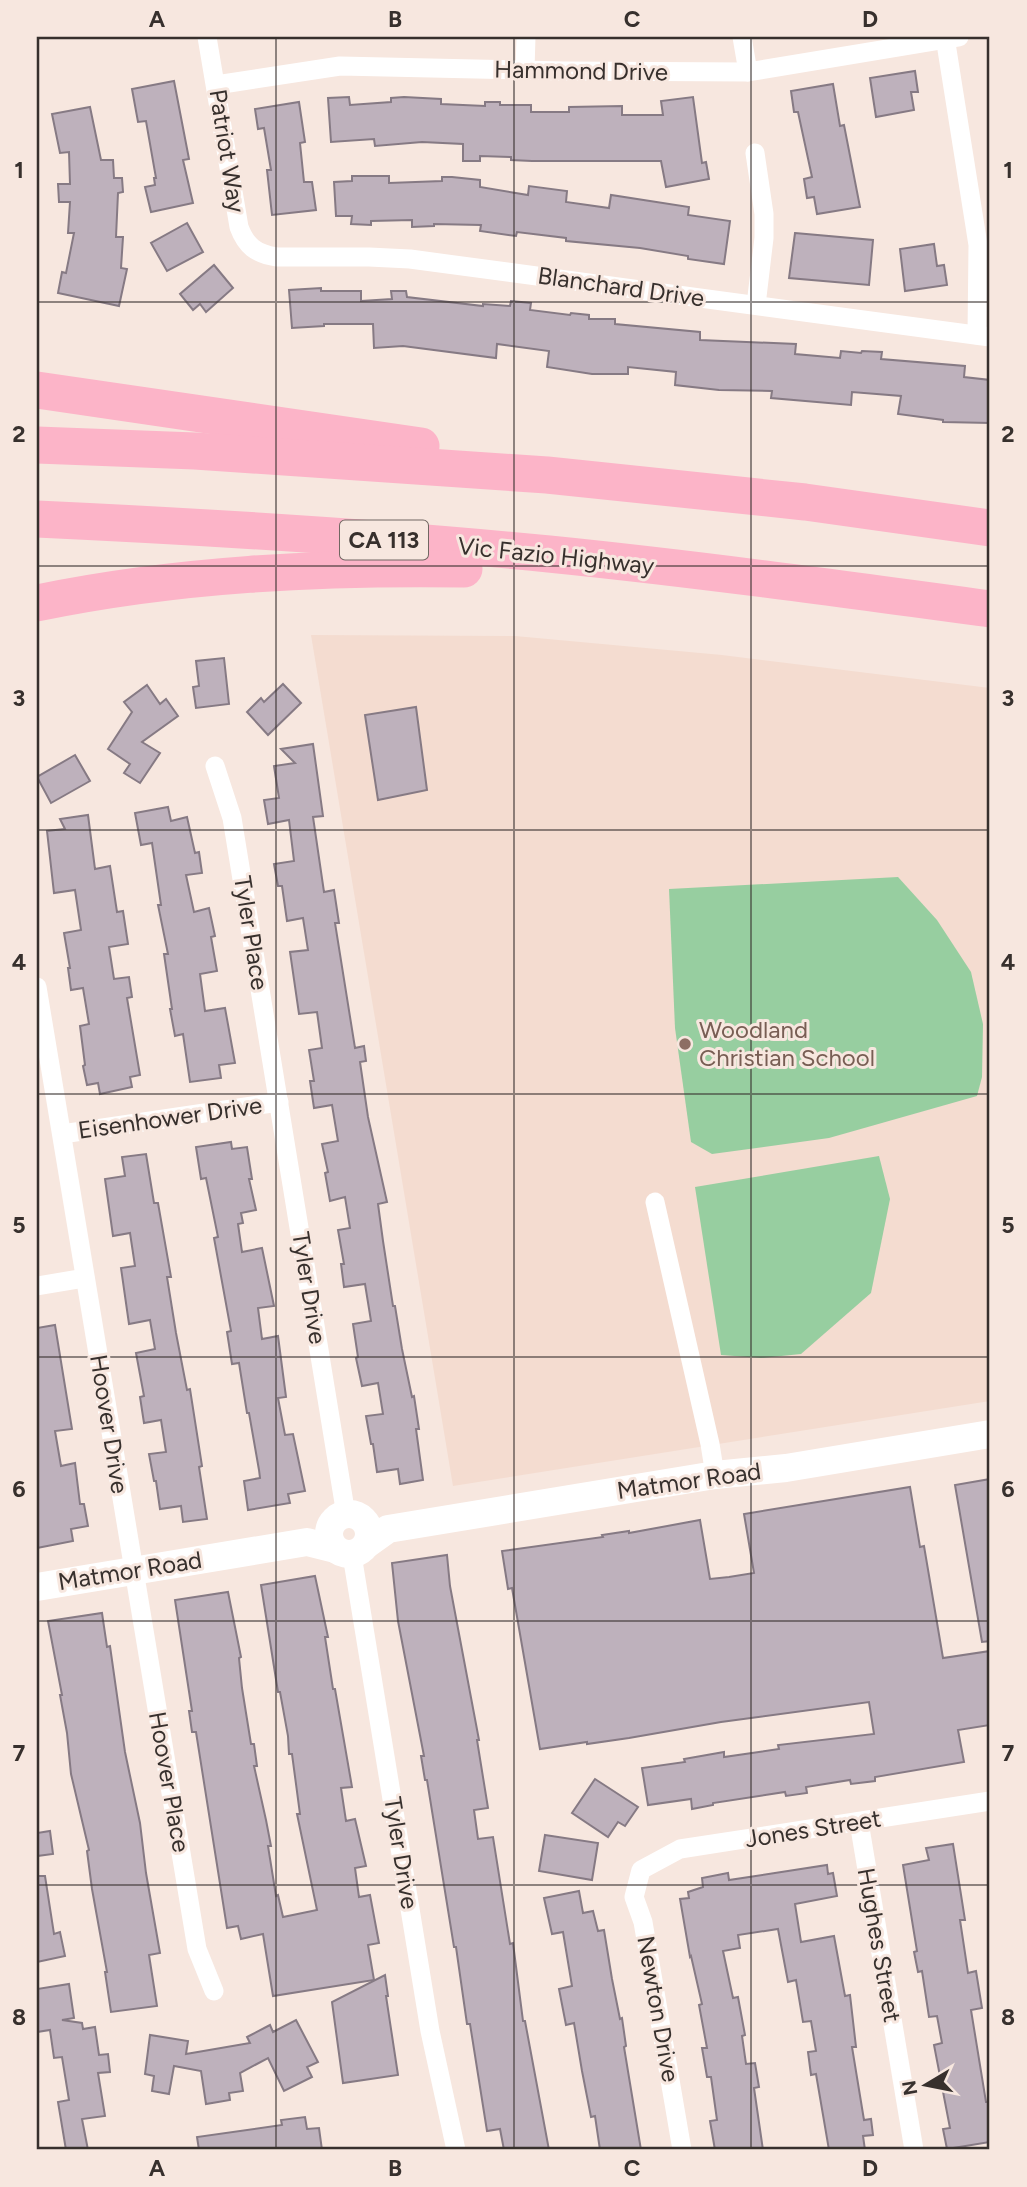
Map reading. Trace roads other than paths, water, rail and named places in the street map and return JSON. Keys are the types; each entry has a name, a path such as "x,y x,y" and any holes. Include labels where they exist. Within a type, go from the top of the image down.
{"highway":[{"path":"37,390 466,453 547,475"},
{"path":"37,445 195,451 547,475 804,502 990,528"},
{"name":"Vic Fazio Highway","path":"37,519 204,527 459,546 731,574 990,609"},
{"path":"37,603 162,582 320,569 731,574"}],"street":[{"name":"Patriot Way","path":"207,37 239,227 248,245 265,255"},
{"path":"525,70 526,37"},
{"path":"742,37 748,72"},
{"name":"Hammond Drive","path":"216,85 340,66 714,74 748,72 950,38"},
{"path":"950,38 983,215 979,261 984,336"},
{"path":"755,153 764,214 764,238 755,305"},
{"name":"Blanchard Drive","path":"265,255 410,259 984,336"},
{"name":"Tyler Place","path":"215,766 232,818 279,1102"},
{"name":"Hoover Drive","path":"37,987 134,1570"},
{"name":"Eisenhower Drive","path":"62,1134 279,1102"},
{"name":"Tyler Drive","path":"279,1102 354,1533 430,2031 456,2150"},
{"path":"655,1202 715,1475"},
{"path":"37,1286 85,1278"},
{"name":"Matmor Road","path":"37,1587 715,1475 786,1468 990,1434"},
{"name":"Hoover Place","path":"134,1570 197,1949 214,1991"},
{"name":"Jones Street","path":"641,1870 680,1849 990,1801"},
{"name":"Hughes Street","path":"859,1822 914,2150"},
{"name":"Newton Drive","path":"641,1870 634,1897 643,1922 682,2150"}],"place":[{"name":"Woodland Christian School","path":"685,1044"}]}
